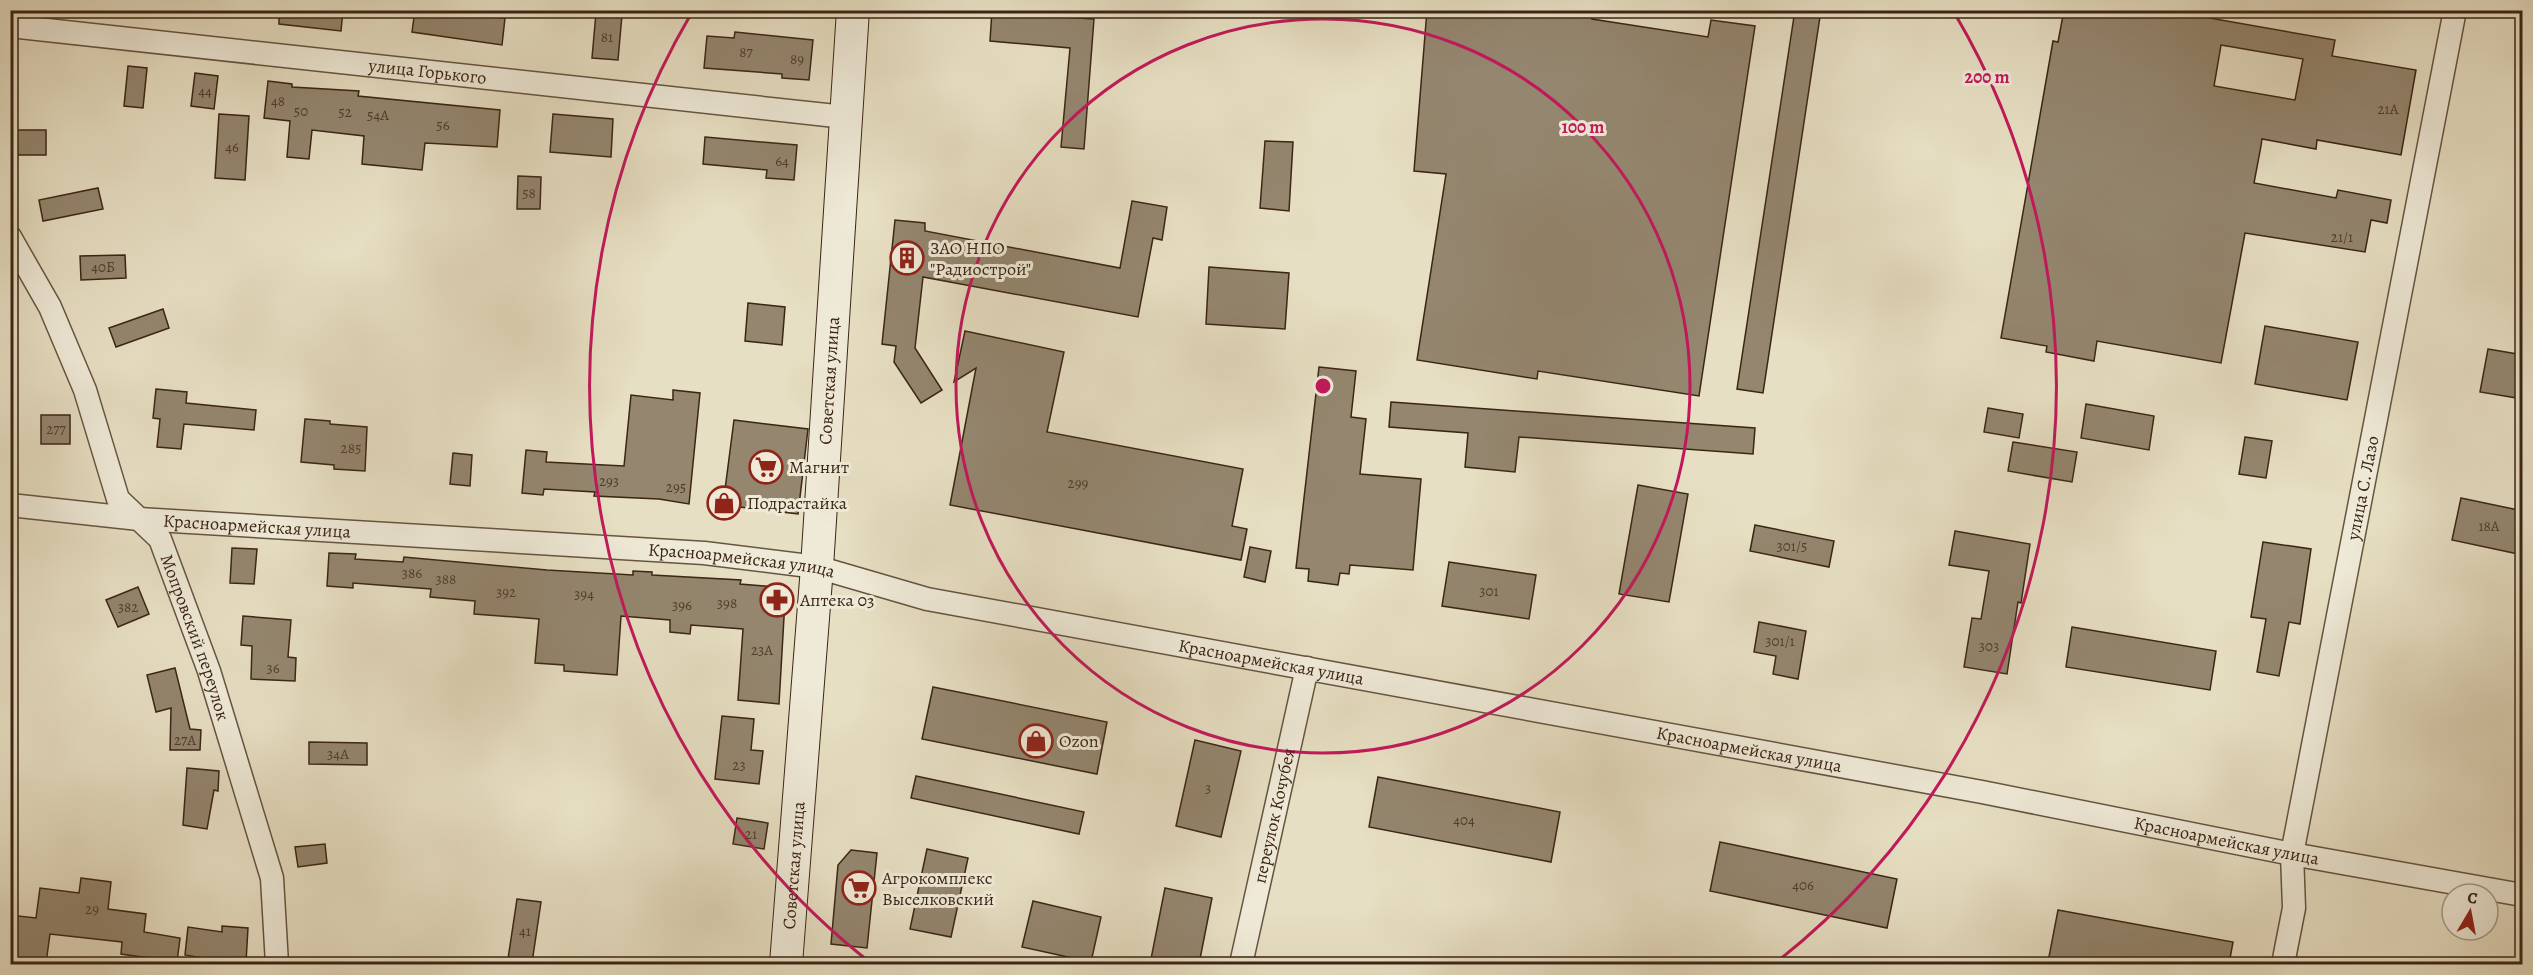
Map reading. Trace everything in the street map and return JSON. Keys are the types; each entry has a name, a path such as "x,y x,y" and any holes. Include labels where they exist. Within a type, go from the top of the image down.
{"street":[{"name":"Советская улица","path":"786,964 817,567 853,10"},
{"name":"улица С. Лазо","path":"2283,964 2294,908 2292,854 2455,10"},
{"name":"улица Горького","path":"10,26 845,117"},
{"name":"Мопровский переулок","path":"10,237 50,307 85,390 118,499 160,539 209,671 272,878 277,964"},
{"name":"Красноармейская улица","path":"10,505 139,519 704,553 817,567 927,599 1970,790 2292,854 2523,895"},
{"name":"переулок Кочубея","path":"1241,964 1307,668"}],"building":[{"path":"279,10 343,10 341,31 279,24"},
{"path":"415,10 456,10 456,13 505,18 502,45 412,32"},
{"path":"992,10 1064,10 1063,17 1094,19 1084,149 1061,147 1070,48 990,41"},
{"path":"1427,10 1570,10 1592,14 1592,19 1708,37 1711,20 1755,26 1699,396 1538,371 1537,379 1417,360 1446,174 1414,171"},
{"path":"1795,10 1821,10 1763,393 1737,389"},
{"path":"2064,10 2164,10 2335,40 2332,56 2416,70 2401,155 2317,140 2316,149 2262,139 2254,183 2336,198 2338,190 2391,200 2387,223 2371,220 2365,252 2245,233 2221,363 2097,341 2094,361 2046,352 2047,346 2001,338 2053,41 2058,42","holes":["2221,45 2303,59 2295,100 2214,86"]},
{"path":"596,13 622,15 618,60 592,58"},
{"path":"735,32 813,40 809,80 782,78 782,74 704,68 707,36 734,38"},
{"path":"128,66 147,68 143,108 124,106"},
{"path":"195,73 218,76 214,109 191,106"},
{"path":"268,81 292,84 292,87 359,91 358,96 500,110 497,147 425,143 422,170 362,164 364,136 312,130 309,159 287,157 290,121 264,118"},
{"path":"219,114 249,116 245,180 215,178"},
{"path":"553,114 613,119 611,157 550,152"},
{"path":"16,130 46,130 46,155 16,155"},
{"path":"705,137 797,145 794,180 766,178 767,170 703,164"},
{"path":"1265,141 1293,142 1289,211 1260,208"},
{"path":"518,176 541,177 540,209 517,209"},
{"path":"98,188 103,209 43,221 39,200"},
{"path":"1132,201 1167,207 1162,240 1153,238 1138,317 923,277 915,348 942,390 921,403 894,362 896,346 882,344 895,220 925,223 925,231 1120,268"},
{"path":"125,255 126,278 81,280 80,256"},
{"path":"1209,267 1289,273 1285,329 1206,324"},
{"path":"748,303 785,307 782,345 745,341"},
{"path":"163,309 169,328 116,347 109,328"},
{"path":"2265,326 2358,342 2347,400 2255,384"},
{"path":"965,331 1064,352 1047,432 1243,469 1232,526 1247,529 1241,560 950,505 976,368 954,382"},
{"path":"2488,349 2523,355 2523,399 2480,392"},
{"path":"1319,367 1356,371 1351,417 1366,419 1360,474 1421,479 1413,570 1350,565 1349,574 1340,573 1338,585 1308,581 1309,569 1296,568"},
{"path":"156,389 187,392 186,403 256,410 254,430 184,424 181,449 157,447 160,419 153,418"},
{"path":"673,390 700,393 689,504 659,499 594,496 595,492 544,489 543,495 522,493 526,450 547,452 546,462 624,466 631,395 673,400"},
{"path":"1391,402 1755,428 1753,454 1519,437 1515,472 1465,467 1468,433 1389,427"},
{"path":"2086,404 2154,416 2149,450 2081,438"},
{"path":"1988,408 2023,414 2019,438 1984,432"},
{"path":"41,415 70,415 70,444 41,444"},
{"path":"305,419 367,427 365,471 334,469 334,465 301,462"},
{"name":"Магнит","path":"734,420 808,429 798,514 723,505"},
{"path":"2245,437 2272,441 2266,478 2239,474"},
{"path":"2013,442 2077,452 2072,482 2008,471"},
{"path":"453,453 472,455 470,486 450,484"},
{"path":"1638,485 1688,494 1669,602 1619,594"},
{"path":"2461,498 2523,511 2523,555 2452,540"},
{"path":"1755,525 1834,541 1829,567 1750,551"},
{"path":"1955,531 2030,544 2007,674 1964,667 1972,618 1981,619 1989,571 1949,565"},
{"path":"2263,542 2311,549 2300,624 2289,622 2279,676 2257,672 2266,619 2251,617"},
{"path":"1250,547 1271,551 1265,582 1244,577"},
{"path":"232,548 257,549 254,584 230,583"},
{"path":"329,553 356,554 355,559 403,562 404,557 547,570 633,575 633,571 652,572 652,575 741,580 740,584 776,587 785,600 779,704 738,700 743,629 691,625 690,634 670,632 670,620 621,616 617,675 564,671 564,665 535,663 539,619 474,614 475,601 430,597 431,589 353,583 353,588 327,586"},
{"path":"1449,562 1536,575 1529,619 1442,606"},
{"path":"138,587 149,614 118,627 106,600"},
{"path":"243,616 291,620 288,657 296,658 295,681 251,679 252,646 241,645"},
{"path":"1759,622 1806,631 1798,679 1773,674 1776,656 1754,652"},
{"path":"2072,627 2216,651 2210,690 2066,667"},
{"path":"175,668 190,729 201,730 200,750 170,750 171,708 156,712 147,675"},
{"path":"933,687 1107,722 1097,774 922,739"},
{"path":"722,716 754,719 751,750 763,751 759,784 715,779"},
{"path":"1195,740 1241,751 1221,837 1176,826"},
{"path":"309,742 367,743 367,765 309,764"},
{"path":"187,768 219,771 218,791 214,790 207,829 183,825"},
{"path":"916,776 1084,812 1079,834 911,798"},
{"path":"1378,777 1560,812 1551,862 1369,827"},
{"path":"737,818 768,823 764,849 733,844"},
{"path":"1720,842 1897,879 1887,928 1710,891"},
{"path":"325,844 327,863 298,867 295,847"},
{"path":"927,849 968,858 951,937 910,929"},
{"path":"851,850 877,853 867,948 831,944 838,865"},
{"path":"81,878 111,882 108,909 146,914 144,932 180,938 177,962 121,954 122,942 50,934 46,963 10,959 10,915 36,918 40,888 79,893"},
{"path":"1165,888 1212,898 1199,964 1150,964"},
{"path":"517,899 541,902 532,963 508,959"},
{"path":"1033,901 1101,917 1091,962 1022,947"},
{"path":"2058,910 2233,942 2229,964 2060,964 2048,962"},
{"path":"222,926 248,928 246,962 220,961 185,955 188,927 222,932"}],"place":[{"name":"ЗАО НПО \"Радиострой\"","path":"907,258"},
{"name":"Магнит","path":"766,467"},
{"name":"Подрастайка","path":"724,503"},
{"name":"Аптека 03","path":"777,600"},
{"name":"Ozon","path":"1036,741"},
{"name":"Агрокомплекс Выселковский","path":"859,888"}]}
